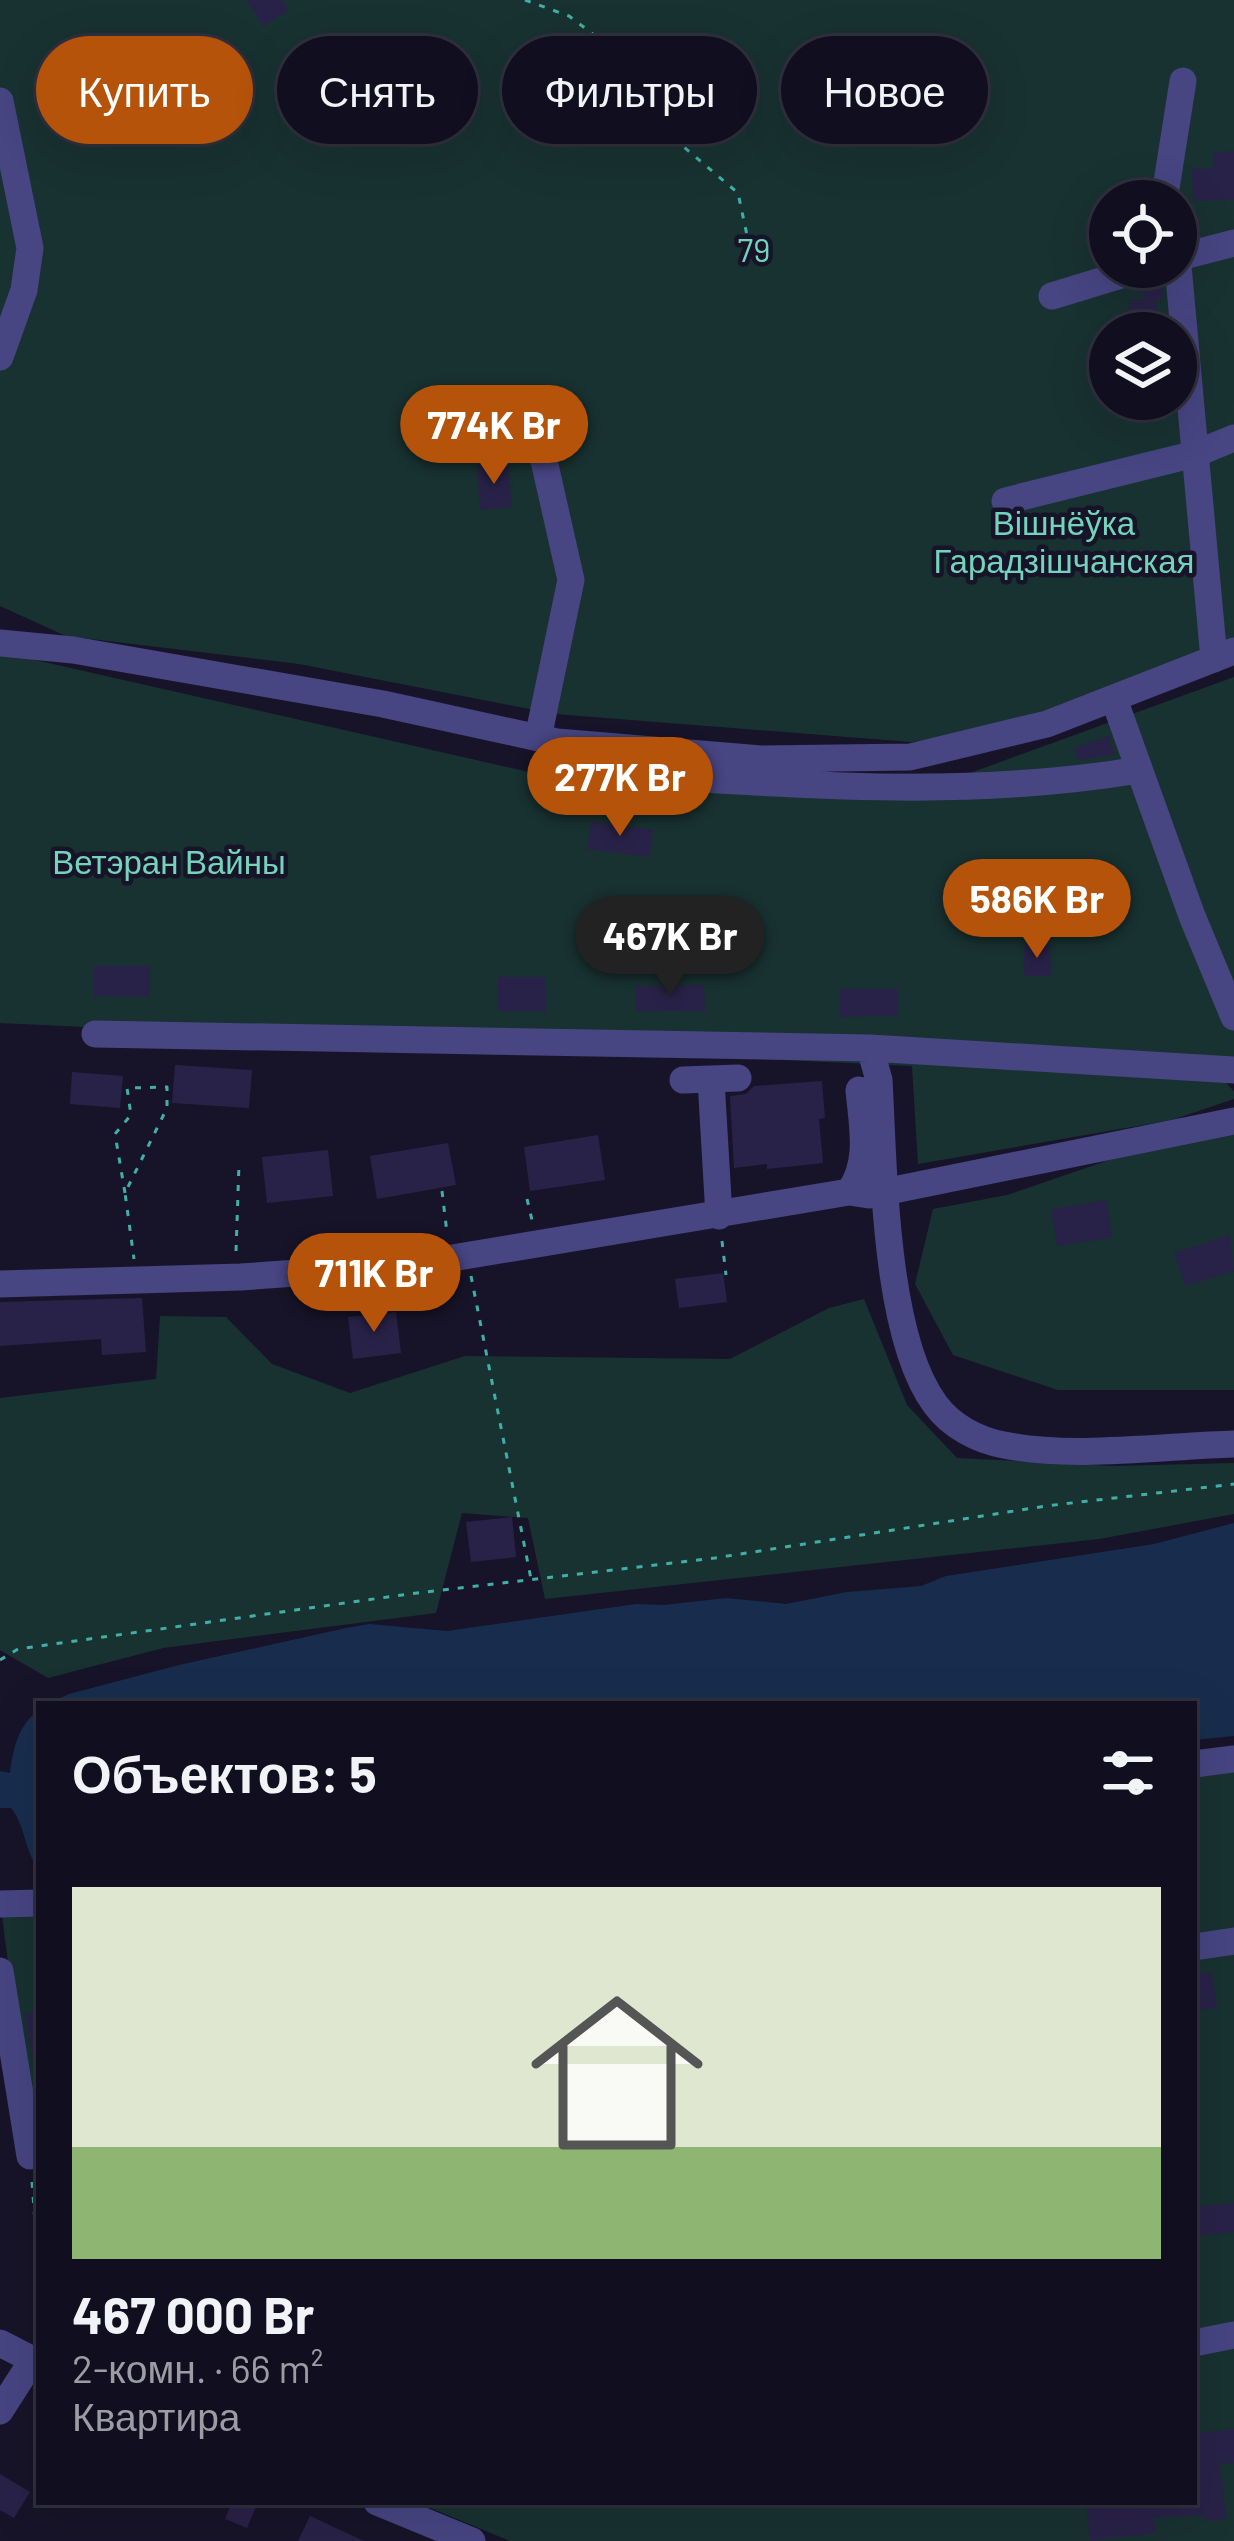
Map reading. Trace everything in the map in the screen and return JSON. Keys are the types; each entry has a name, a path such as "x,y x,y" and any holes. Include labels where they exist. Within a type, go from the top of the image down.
{"street":[{"path":"1167,180 1183,81"},
{"path":"0,101 30,248 24,290 0,357"},
{"path":"1197,250 1234,244"},
{"path":"1052,296 1089,285"},
{"path":"0,643 73,650 383,704 538,738 761,759 910,757 1047,724 1224,655 1195,454 1180,288"},
{"path":"533,412 572,580 538,738"},
{"path":"1005,501 1195,454 1234,438"},
{"path":"1114,699 1234,1017"},
{"path":"687,753 687,778 795,785 920,789 1060,783 1139,770"},
{"path":"94,1034 870,1048 1234,1070"},
{"path":"870,1048 879,1080 894,1268 909,1346 926,1390 948,1418 984,1440 1032,1449 1234,1444"},
{"path":"710,1080 719,1216"},
{"path":"849,1192 860,1175 864,1155 860,1090"},
{"path":"0,1284 235,1277 410,1265 849,1192 869,1195 1234,1120"},
{"path":"1197,1764 1234,1759"},
{"path":"0,1904 36,1903"},
{"path":"1197,1947 1234,1941"},
{"path":"0,1971 30,2156"},
{"path":"1197,2342 1234,2336"},
{"path":"0,2344 36,2362 0,2411"},
{"path":"383,2505 472,2541"}],"path":[{"path":"526,0 569,16 618,53 665,131 739,193 752,254"},
{"path":"125,1193 167,1108 167,1087 127,1088 131,1114 115,1134 136,1278"},
{"path":"235,1277 239,1164"},
{"path":"442,1191 531,1580"},
{"path":"719,1216 726,1275"},
{"path":"0,1660 18,1648 715,1558 1046,1506 1234,1484"},
{"path":"30,2156 36,2236"}],"green space":[{"path":"0,0 1234,0 1234,639 1034,715 911,742 555,714 299,664 66,636 0,606"},
{"name":"Ветэран Вайны","path":"0,652 551,777 970,773 1234,677 1234,1081 1225,1082 1234,1091 1234,1099 1172,1120 918,1164 912,1066 0,1023"},
{"path":"1234,1117 1234,1390 1058,1390 953,1355 915,1284 933,1209 1007,1195"},
{"path":"864,1299 907,1405 957,1458 1114,1466 1234,1463 1234,1514 1099,1539 545,1599 528,1518 462,1513 436,1613 163,1648 48,1678 0,1650 0,1398 156,1379 160,1316 226,1317 272,1364 350,1393 465,1356 730,1359 829,1308"},
{"path":"1234,1763 1234,2541 510,2541 423,2505 1197,2505 1197,1768"},
{"path":"36,1911 36,2178 2,1916"}],"water":[{"path":"1234,1523 1234,1736 1197,1740 1197,1701 54,1701 179,1665 369,1624 447,1631 636,1604 726,1598 786,1604 847,1592 921,1586 946,1576 1154,1544"},
{"path":"36,1713 36,1865 16,1815 11,1808 0,1808 0,1771 10,1773 21,1730"}],"building":[{"path":"247,0 282,0 288,11 263,26"},
{"path":"1234,151 1234,200 1197,201 1192,169 1214,168 1213,152"},
{"path":"1143,288 1162,288 1163,299 1144,300"},
{"path":"1156,299 1157,312 1130,312 1129,301"},
{"path":"508,463 512,507 480,510 477,466"},
{"path":"1108,736 1115,755 1078,760 1074,748"},
{"path":"591,821 653,830 649,857 587,849"},
{"path":"1024,946 1050,946 1051,976 1024,976"},
{"path":"94,966 150,966 149,997 94,996"},
{"path":"498,977 546,977 546,1011 498,1011"},
{"path":"704,985 705,1011 635,1011 635,986"},
{"path":"840,989 897,989 897,1016 840,1017"},
{"path":"175,1065 252,1070 249,1108 172,1103"},
{"path":"72,1072 123,1076 120,1108 70,1104"},
{"path":"822,1081 823,1163 734,1168 730,1096 746,1094 754,1086"},
{"path":"598,1135 605,1180 530,1191 524,1147"},
{"path":"448,1143 456,1185 377,1199 370,1156"},
{"path":"328,1150 333,1196 267,1203 262,1157"},
{"path":"1107,1200 1112,1238 1057,1246 1051,1209"},
{"path":"1230,1235 1234,1271 1185,1286 1174,1253"},
{"path":"723,1273 727,1302 679,1308 675,1279"},
{"path":"142,1298 146,1352 102,1355 101,1339 0,1346 0,1302"},
{"path":"396,1312 401,1353 353,1359 348,1317"},
{"path":"512,1517 516,1557 471,1562 466,1522"},
{"path":"1211,1972 1217,2007 1200,2010 1197,1974"},
{"path":"36,2013 36,2057 32,2058 25,2014"},
{"path":"1234,2203 1234,2232 1197,2236 1197,2207"},
{"path":"1234,2429 1234,2463 1220,2464 1226,2519 1204,2521 1204,2515 1154,2518 1156,2533 1090,2541 1086,2505 1197,2505 1197,2433"},
{"path":"0,2474 30,2492 14,2518 0,2510"},
{"path":"231,2505 257,2505 247,2528 225,2519"},
{"path":"310,2516 364,2541 298,2541"}],"park label":[{"name":"79","path":"754,250"},
{"name":"Вішнёўка Гарадзішчанская","path":"1064,542"}]}
